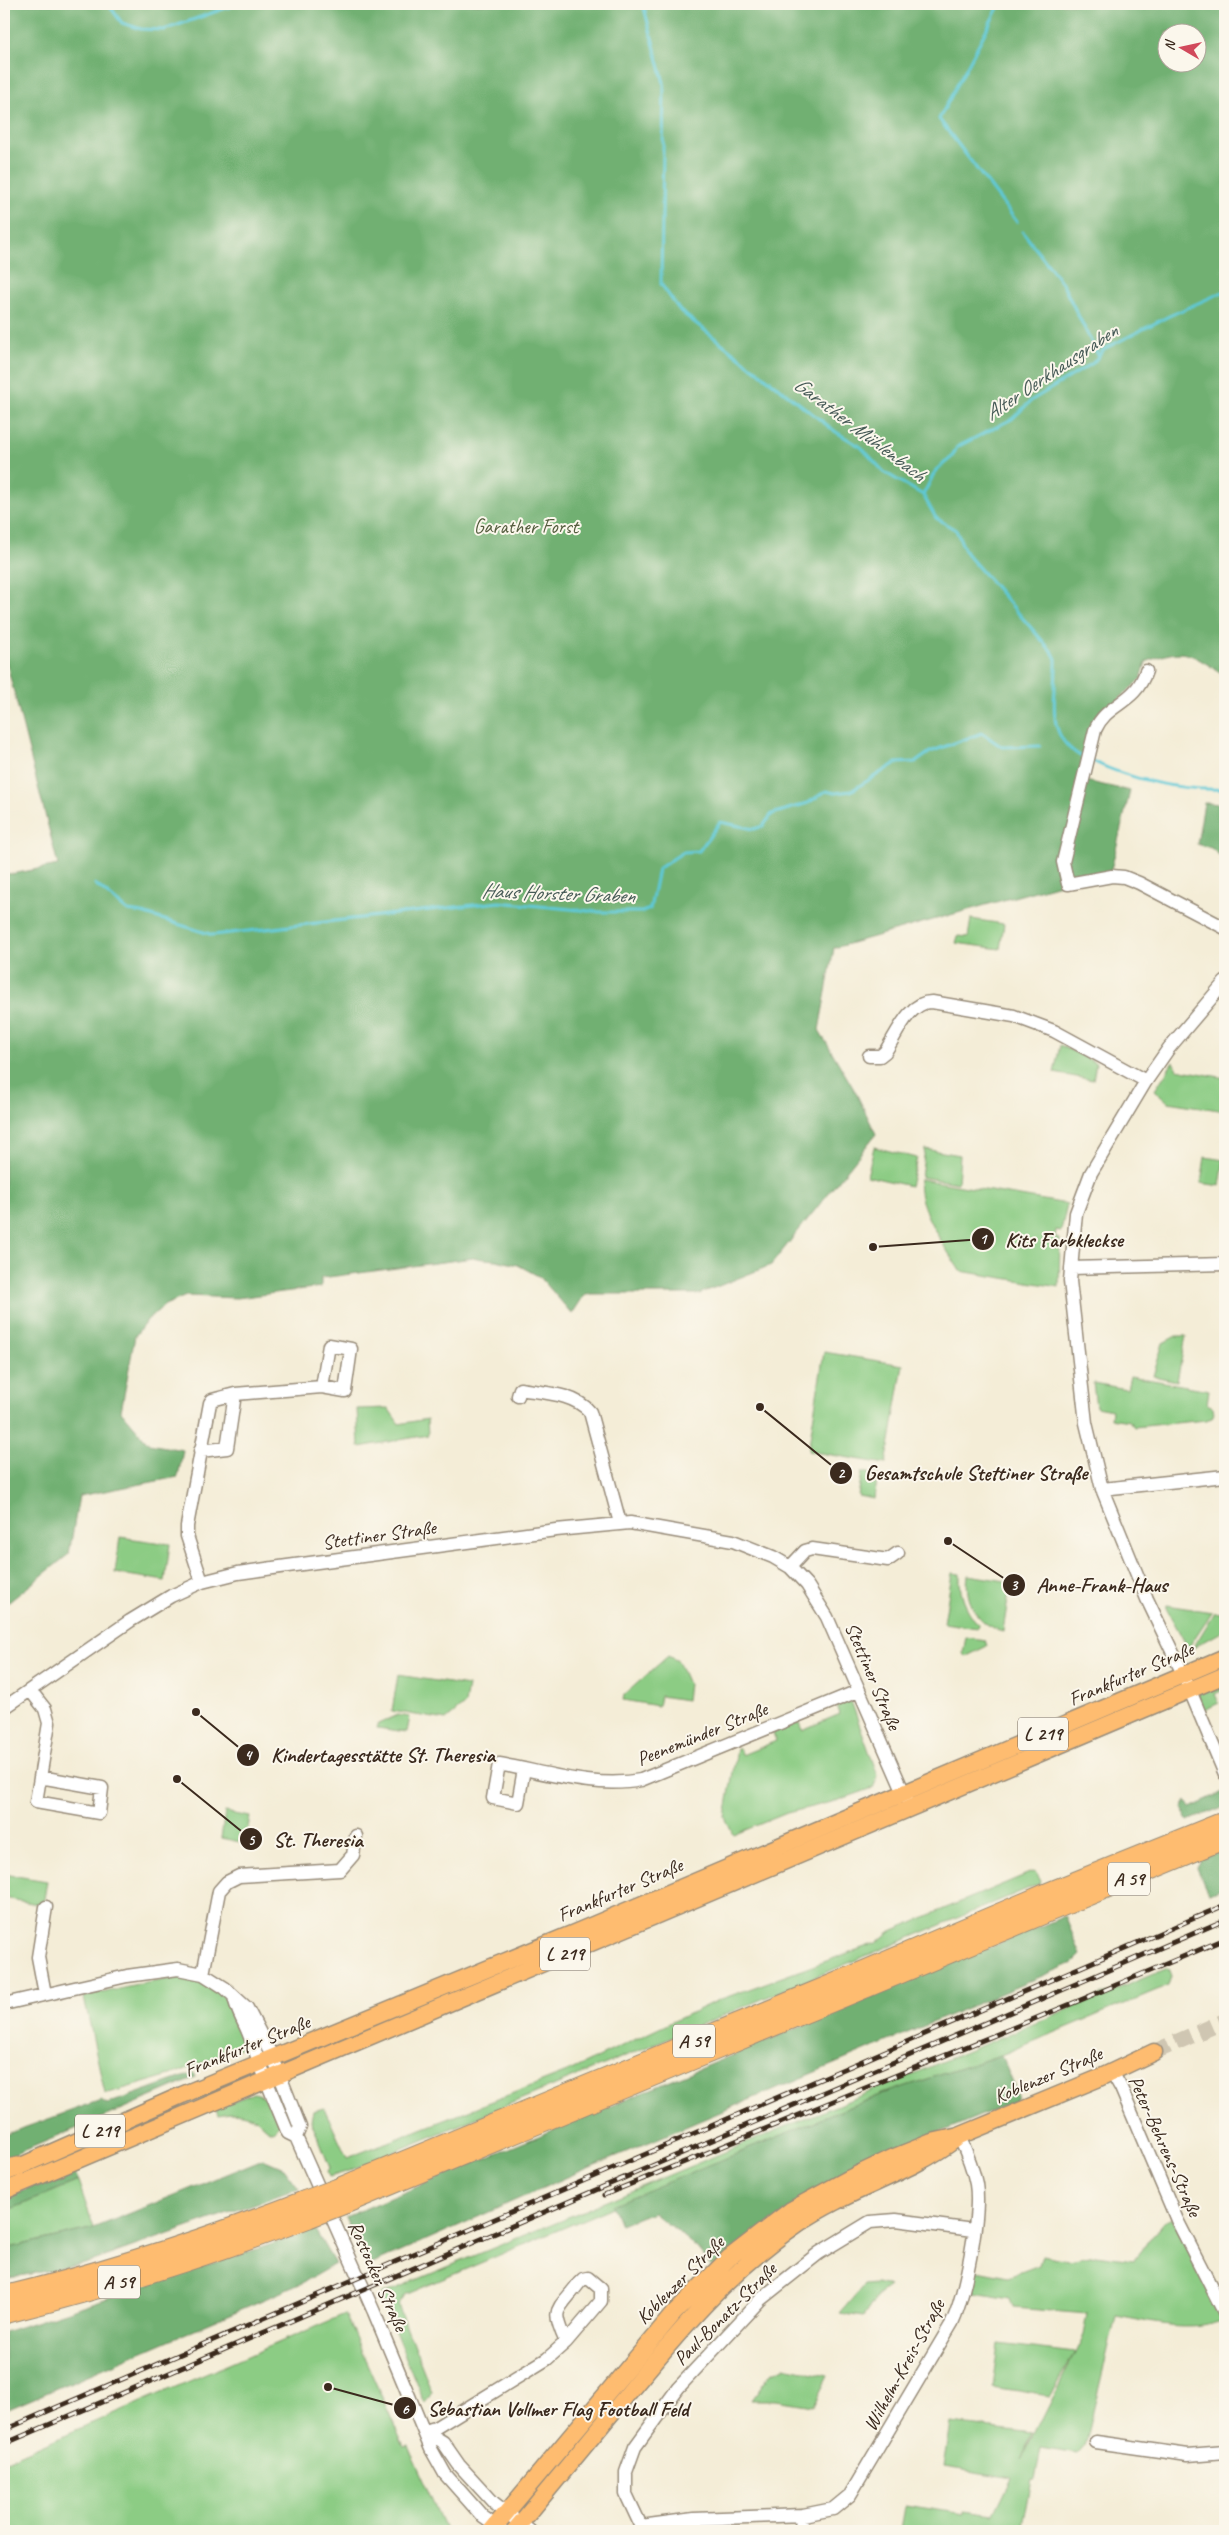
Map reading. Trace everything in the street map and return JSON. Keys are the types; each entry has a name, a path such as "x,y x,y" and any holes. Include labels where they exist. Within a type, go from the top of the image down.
{"highway":[{"name":"A 59","path":"4,2314 177,2265 306,2210 1056,1910 1198,1841 1225,1821"},
{"name":"A 59","path":"342,2196 1049,1892 1198,1841 1225,1839"},
{"name":"A 59","path":"4,2296 110,2267 231,2229 306,2210"}],"main road":[{"name":"Frankfurter Straße","path":"4,2192 907,1800 1183,1674 1225,1657"},
{"name":"Frankfurter Straße","path":"8,2170 266,2061 907,1800 1225,1675"},
{"name":"Koblenzer Straße","path":"497,2530 506,2513 675,2312 730,2257 791,2210 848,2179 932,2142 959,2136 1112,2072 1154,2052"},
{"name":"Koblenzer Straße","path":"521,2529 686,2323 739,2269 800,2223 855,2191 937,2153 959,2136"}],"street":[{"path":"1146,671 1137,690 1100,719 1088,753 1063,862 1068,884 1112,876 1132,880 1225,928"},
{"path":"1188,1690 1183,1674 1147,1599 1102,1489 1086,1424 1070,1280 1076,1213 1090,1173 1146,1081 1190,1022 1225,982"},
{"path":"869,1056 880,1056 885,1052 913,1009 922,1002 932,1002 1014,1016 1046,1028 1146,1081"},
{"path":"1071,1268 1225,1264"},
{"path":"202,1582 187,1536 200,1451 212,1400 235,1394 322,1387"},
{"path":"518,1396 520,1389 566,1398 580,1402 590,1412 620,1523"},
{"path":"200,1451 227,1448 235,1394"},
{"path":"1102,1489 1225,1476"},
{"name":"Stettiner Straße","path":"4,1708 146,1610 170,1596 202,1582 238,1573 280,1567 620,1523 674,1530 740,1543 774,1557 790,1567 807,1585 821,1605 907,1800"},
{"path":"790,1567 805,1551 812,1549 888,1560 898,1554"},
{"path":"30,1690 48,1716 36,1802 99,1813 102,1788 40,1777"},
{"name":"Peenemünder Straße","path":"524,1769 604,1783 641,1780 858,1690"},
{"name":"Frankfurter Straße","path":"1188,1690 1225,1774"},
{"path":"203,1974 219,1891 227,1882 240,1876 340,1870 353,1855 356,1836"},
{"path":"45,1994 38,1957 46,1907"},
{"name":"Rostocker Straße","path":"4,2004 127,1976 178,1969 203,1974 225,1988 234,1997 237,2013 266,2061 288,2133 296,2137 425,2431 430,2449 445,2474 497,2530"},
{"name":"Peter-Behrens-Straße","path":"1112,2072 1121,2088 1185,2237 1225,2314"},
{"name":"Wilhelm-Kreis-Straße","path":"640,2529 694,2519 803,2515 832,2509 844,2502 858,2483 956,2313 967,2276 977,2201 976,2184 959,2136"},
{"name":"Paul-Bonatz-Straße","path":"640,2529 626,2494 626,2472 632,2454 643,2434 678,2388 702,2360 761,2299 818,2253 862,2226 879,2220 896,2220 973,2230"},
{"path":"425,2431 435,2428 535,2368 566,2342 600,2301 601,2289 588,2278 583,2279 579,2283 556,2313 556,2320 566,2342"},
{"path":"425,2431 443,2442 459,2465 521,2529"},
{"path":"1096,2442 1188,2455 1225,2452"},
{"path":"800,2531 803,2515"}],"green space":[{"name":"Garather Forst","path":"4,4 1225,4 1225,675 1187,654 1171,654 1160,657 1146,662 1141,679 1104,713 1081,780 1130,791 1110,874 1067,882 834,948 819,1030 855,1091 876,1134 771,1265 699,1294 585,1294 572,1314 540,1277 518,1265 496,1260 473,1258 321,1278 321,1287 237,1298 186,1296 165,1305 148,1319 135,1336 121,1411 149,1444 183,1450 178,1477 79,1496 69,1554 9,1602 4,1602 4,873 12,874 58,865 4,653"},
{"path":"1204,803 1225,804 1225,860 1211,848 1197,844"},
{"path":"971,919 1004,924 1000,949 956,943 958,936 968,937"},
{"path":"1060,1045 1096,1063 1093,1080 1054,1073"},
{"path":"1173,1062 1177,1069 1225,1078 1225,1111 1168,1102 1155,1090"},
{"path":"874,1147 917,1158 910,1186 867,1176"},
{"path":"925,1149 960,1155 958,1183 921,1177"},
{"path":"1205,1157 1224,1160 1220,1186 1201,1183"},
{"path":"920,1179 1067,1204 1061,1231 1056,1230 1055,1238 1060,1239 1059,1287 960,1271 927,1214 922,1202"},
{"path":"1176,1336 1186,1336 1177,1381 1153,1376 1163,1343"},
{"path":"824,1352 903,1365 886,1464 808,1451"},
{"path":"1130,1376 1209,1390 1207,1404 1213,1407 1214,1413 1212,1418 1134,1427 1129,1421 1111,1418 1112,1410 1096,1407 1093,1383 1127,1389"},
{"path":"388,1408 399,1424 427,1419 428,1435 359,1447 357,1409"},
{"path":"862,1472 878,1475 874,1499 858,1496"},
{"path":"120,1537 170,1544 165,1581 115,1573"},
{"path":"952,1573 960,1574 964,1601 978,1624 977,1628 944,1623"},
{"path":"968,1575 1006,1581 1010,1587 1003,1631 994,1628 979,1618 974,1610 968,1594"},
{"path":"1167,1605 1212,1612 1188,1648 1166,1608"},
{"path":"1215,1612 1225,1614 1225,1630 1193,1648"},
{"path":"966,1637 985,1640 987,1646 965,1657 963,1653"},
{"path":"668,1656 678,1661 688,1684 686,1700 660,1696 658,1706 623,1700 624,1695"},
{"path":"398,1675 468,1686 465,1704 446,1720 392,1711"},
{"path":"1225,1680 1225,1689 1215,1694 1219,1703 1202,1711 1198,1694"},
{"path":"851,1701 878,1776 873,1788 836,1801 787,1813 733,1835 725,1817 737,1749 739,1748 742,1755 776,1741 773,1733 799,1723 802,1730 840,1714 837,1706"},
{"path":"398,1715 410,1717 407,1732 377,1728 378,1724"},
{"path":"1225,1792 1225,1806 1188,1821 1182,1808 1186,1801 1190,1808"},
{"path":"225,1812 250,1817 245,1843 221,1838"},
{"path":"1225,1849 1225,1900 1220,1889 1208,1893 1197,1868 1202,1859"},
{"path":"1032,1872 1036,1873 1041,1881 1039,1884 346,2172 329,2177 327,2172 330,2168 311,2120 313,2111 324,2108 347,2158 567,2072 716,2001 876,1943 889,1932"},
{"path":"4,1874 47,1881 43,1905 4,1898"},
{"path":"1065,1916 1081,1955 1073,1963 581,2171 366,2267 345,2217"},
{"path":"1168,1968 1171,1976 1168,1986 1001,2055 882,2094 405,2295 398,2305 432,2392 425,2404 380,2295"},
{"path":"196,1975 224,1996 239,2020 249,2044 171,2075 105,2094 84,1997 146,1983"},
{"path":"1001,2055 1018,2095 1016,2101 878,2158 712,2267 697,2248 653,2212 620,2225 612,2205 882,2094"},
{"path":"194,2073 196,2078 4,2159 4,2135 101,2100 107,2104"},
{"path":"253,2093 259,2094 267,2100 273,2109 280,2124 273,2131 248,2115 228,2113 218,2115 216,2109"},
{"path":"263,2159 284,2168 299,2188 84,2264 4,2279 4,2249 94,2228"},
{"path":"73,2169 78,2181 4,2212 4,2198"},
{"path":"78,2181 94,2228 4,2249 4,2212"},
{"path":"1172,2218 1225,2318 1211,2323 1184,2326 1116,2316 1085,2446 1078,2454 1040,2448 1034,2479 1031,2479 1021,2531 901,2531 905,2505 964,2514 964,2511 994,2515 1012,2478 944,2467 951,2423 1033,2433 1021,2460 1084,2335 1088,2314 1013,2308 1010,2299 968,2292 972,2270 1008,2277 1039,2265 1042,2255 1069,2260 1095,2255 1134,2260 1164,2222"},
{"path":"315,2230 335,2264 302,2283 4,2411 4,2332"},
{"path":"877,2284 889,2287 878,2295 863,2317 840,2313 864,2285"},
{"path":"345,2314 404,2447 408,2446 446,2531 4,2531 4,2461"},
{"path":"999,2344 1075,2353 1049,2396 993,2387"},
{"path":"784,2367 828,2376 813,2406 776,2400 752,2400 771,2373"}],"waterway":[{"path":"108,4 122,23 141,29 164,30 237,4"},
{"name":"Garather Mühlenbach","path":"643,4 664,83 661,284 680,311 836,432 861,447 884,472 923,495 936,518 956,530 966,553 1053,653 1056,659 1054,703 1057,729 1063,740 1072,750 1086,759"},
{"path":"1000,4 939,119 1017,222"},
{"path":"1023,232 1062,283 1098,355"},
{"name":"Alter Oerkhausgraben","path":"923,495 936,470 952,457 957,447 1012,419 1032,400 1093,363 1104,349 1169,316 1225,291"},
{"name":"Haus Horster Graben","path":"95,884 128,911 142,913 213,935 499,902 600,912 642,912 650,909 658,869 683,852 699,851 720,822 754,829 763,826 772,814 808,803 826,791 835,793 851,791 896,763 916,762 930,752 982,733 1002,747 1040,746"},
{"name":"Garather Mühlenbach","path":"1092,761 1123,774 1157,783 1191,788 1225,789"}],"tunnel":[{"path":"1154,2052 1225,2021"}],"railway":[{"path":"4,2430 1225,1905"},
{"path":"4,2444 1225,1920"},
{"path":"604,2195 1225,1939"}],"place":[{"name":"Kits Farbkleckse","path":"873,1247"},
{"name":"Gesamtschule Stettiner Straße","path":"760,1407"},
{"name":"Anne-Frank-Haus","path":"948,1541"},
{"name":"Kindertagesstätte St. Theresia","path":"196,1712"},
{"name":"St. Theresia","path":"177,1779"},
{"name":"Sebastian Vollmer Flag Football Feld","path":"328,2387"}]}
